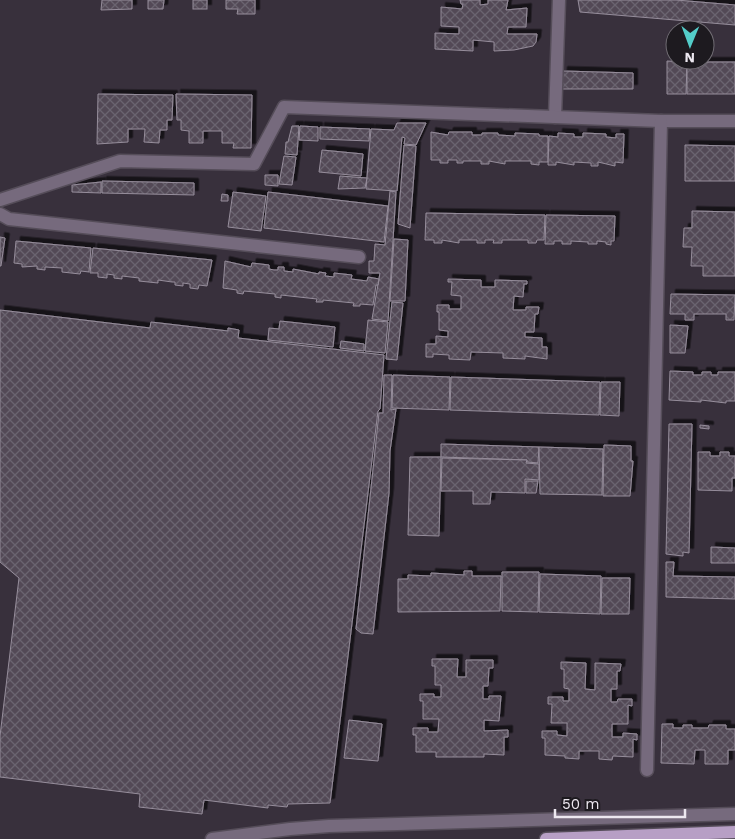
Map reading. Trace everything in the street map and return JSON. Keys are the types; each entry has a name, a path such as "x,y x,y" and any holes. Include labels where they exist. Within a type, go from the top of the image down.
{"main road":[{"path":"546,839 735,832"}],"street":[{"path":"554,117 559,0"},
{"path":"0,200 120,161 254,164 284,107 661,121 735,121"},
{"path":"647,770 661,121"},
{"path":"0,214 10,219 359,257"},
{"path":"212,839 300,828 735,814"}],"building":[{"path":"102,0 132,0 132,9 101,10"},
{"path":"148,0 164,0 163,9 148,9"},
{"path":"193,0 207,0 207,9 193,9"},
{"path":"226,0 255,0 255,14 237,14 238,9 226,9"},
{"path":"460,0 480,0 480,5 488,4 488,0 508,0 506,10 527,8 526,27 508,27 507,34 537,34 536,42 533,46 514,50 494,51 494,42 473,40 473,51 435,49 435,33 459,34 459,27 441,26 441,7 462,9 463,4 461,4"},
{"path":"578,0 676,0 735,5 735,25 715,23 715,20 675,20 580,12"},
{"path":"715,62 735,62 735,94 687,94 687,70 715,70"},
{"path":"667,70 687,70 686,94 667,94"},
{"path":"563,71 633,73 633,89 562,89"},
{"path":"98,94 173,95 172,120 167,120 167,130 160,130 159,143 144,142 145,129 128,129 128,142 97,144"},
{"path":"176,94 252,95 251,148 233,148 234,143 222,143 222,131 203,131 203,143 189,143 189,131 181,130 181,120 177,120"},
{"path":"397,123 426,123 416,145 404,144 405,138 402,137 397,191 366,189 371,129 394,130"},
{"path":"292,126 299,126 297,155 285,154 286,142 288,142"},
{"path":"300,126 318,127 318,141 299,140"},
{"path":"320,127 370,129 369,141 320,139"},
{"path":"431,132 448,135 449,132 472,132 472,135 498,133 498,135 515,136 515,133 548,136 548,162 539,162 539,165 531,164 531,161 505,161 505,164 489,161 489,164 481,164 481,161 457,163 457,160 448,160 448,163 440,163 440,160 431,160"},
{"path":"558,133 574,134 574,137 583,137 583,133 606,134 606,137 616,138 616,134 624,134 623,163 615,162 615,166 598,162 598,166 591,166 591,163 574,162 574,165 556,162 556,165 548,165 549,136 558,137"},
{"path":"404,145 416,146 410,228 398,224"},
{"path":"685,145 735,146 735,181 685,181"},
{"path":"322,150 363,154 361,176 319,172"},
{"path":"284,156 296,157 292,185 279,184"},
{"path":"265,175 278,175 278,186 265,185"},
{"path":"340,176 367,178 365,188 338,189"},
{"path":"102,181 194,183 194,195 102,193"},
{"path":"101,182 101,193 72,192 72,185"},
{"path":"390,191 396,192 388,321 372,319 380,273 369,273 369,261 374,261 375,244 385,245"},
{"path":"233,192 266,196 261,231 228,227"},
{"path":"268,192 388,206 384,242 264,228"},
{"path":"222,194 228,195 228,201 221,201"},
{"path":"692,211 735,212 735,276 703,276 703,266 691,266 692,247 683,247 684,228 692,228"},
{"path":"426,213 545,215 544,240 537,240 536,243 528,243 528,240 502,240 502,243 493,243 494,240 485,240 485,243 477,243 477,240 459,240 459,243 442,240 442,243 434,243 434,240 425,240"},
{"path":"546,215 615,216 614,241 611,241 611,245 606,244 606,242 597,241 597,244 571,241 571,244 562,244 562,241 554,241 554,244 545,244"},
{"path":"0,237 5,238 1,266 0,266"},
{"path":"394,239 408,240 405,301 390,301"},
{"path":"16,241 91,248 89,272 81,271 80,274 62,272 62,268 45,267 45,270 37,269 37,266 22,267 22,264 14,263"},
{"path":"93,248 212,260 207,286 199,285 198,289 190,288 190,284 183,283 183,286 175,285 175,282 158,280 158,283 139,281 139,278 122,276 122,279 114,278 114,275 107,274 107,278 98,277 98,273 90,273"},
{"path":"225,261 251,267 252,263 269,265 269,269 274,270 278,270 278,267 284,267 284,271 293,272 293,269 319,274 319,272 326,273 325,276 334,277 334,273 352,275 351,279 367,281 368,277 379,279 378,285 376,285 373,305 360,304 360,306 353,306 354,303 323,300 323,302 316,302 317,299 281,295 281,298 275,297 275,294 244,291 243,294 237,293 237,290 223,288"},
{"path":"448,279 481,280 481,287 495,287 495,280 527,281 527,284 524,284 523,297 514,296 513,310 539,307 538,314 535,314 534,332 525,332 525,337 542,338 542,347 547,347 547,359 525,356 525,359 503,358 503,353 471,352 470,360 449,359 449,355 433,354 433,357 426,357 426,344 436,344 436,336 448,337 448,331 439,330 437,305 449,305 449,309 461,309 461,296 451,295 452,282 448,282"},
{"path":"671,294 735,295 734,320 726,320 726,314 694,314 694,320 685,320 685,314 670,314"},
{"path":"392,302 403,303 397,360 386,359"},
{"path":"0,310 150,328 151,322 228,331 228,328 239,330 238,338 384,355 380,409 378,411 330,803 288,804 287,807 268,805 268,808 204,800 202,814 139,807 140,794 0,777 0,736 19,578 0,562"},
{"path":"368,320 388,322 385,353 365,351"},
{"path":"280,321 335,327 333,347 268,340 269,328 279,329"},
{"path":"670,325 688,326 685,353 670,353"},
{"path":"341,341 364,344 364,351 340,348"},
{"path":"670,371 693,372 693,375 702,375 702,372 711,372 711,375 718,375 718,372 735,372 735,401 726,401 726,403 701,400 701,402 669,400"},
{"path":"384,375 392,375 391,410 396,409 390,451 389,493 373,634 361,633 356,629 379,413 383,413"},
{"path":"393,375 450,377 449,410 392,408"},
{"path":"451,377 600,382 599,415 450,410"},
{"path":"601,382 620,382 619,416 600,415"},
{"path":"669,424 692,424 689,553 683,552 683,556 666,554"},
{"path":"700,425 709,426 709,429 700,428"},
{"path":"441,444 539,447 538,463 527,462 527,460 441,457"},
{"path":"604,445 631,446 631,461 633,461 630,496 603,496"},
{"path":"539,447 603,449 602,495 540,494"},
{"path":"698,452 710,452 710,456 720,456 720,452 729,452 729,456 735,456 735,478 732,478 732,491 698,490"},
{"path":"410,457 441,457 439,536 408,535"},
{"path":"442,458 527,460 526,463 539,464 539,480 525,479 525,493 491,492 490,504 473,504 473,491 441,491"},
{"path":"526,481 538,481 536,493 526,493"},
{"path":"711,547 735,548 735,563 711,563"},
{"path":"666,562 674,562 673,576 735,577 735,599 666,597"},
{"path":"464,571 472,571 472,576 501,576 500,611 398,612 398,579 408,579 408,575 431,576 431,573 464,575"},
{"path":"502,572 539,572 538,612 502,611"},
{"path":"540,574 601,576 600,614 539,612"},
{"path":"602,578 630,578 629,614 601,614"},
{"path":"432,659 458,659 457,677 466,677 466,660 493,660 493,668 489,668 488,686 483,686 483,699 489,699 489,696 501,696 499,721 484,720 484,731 508,730 508,737 504,737 504,755 484,754 484,757 436,757 436,752 416,752 416,735 413,735 413,728 428,728 428,732 438,732 439,719 423,719 423,701 420,701 420,694 434,694 434,697 441,697 441,685 435,685 435,666 432,666"},
{"path":"561,662 586,663 585,689 595,690 595,663 621,664 620,671 617,671 617,689 611,689 611,702 617,702 618,699 632,699 632,706 628,705 628,724 612,724 612,737 623,737 623,733 637,734 637,740 633,739 633,757 613,756 612,760 599,759 599,751 579,751 579,759 545,755 545,738 542,738 542,731 557,731 557,735 567,736 567,723 551,723 552,704 548,704 548,697 563,697 563,701 569,701 569,689 564,688 564,669 561,669"},
{"path":"349,720 382,724 378,761 344,758"},
{"path":"662,724 673,724 673,728 683,728 683,725 692,725 692,728 708,728 709,725 726,725 726,729 735,729 735,750 728,750 728,764 705,764 705,750 695,750 694,764 661,763"}]}
